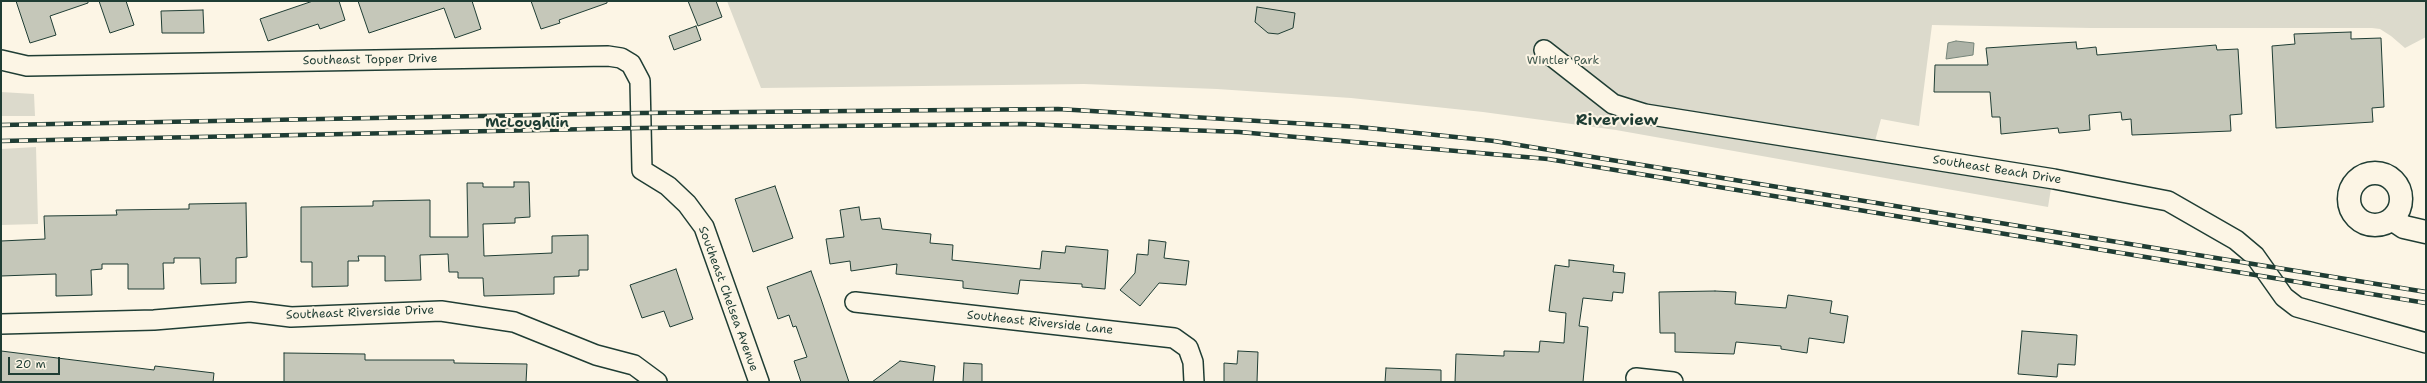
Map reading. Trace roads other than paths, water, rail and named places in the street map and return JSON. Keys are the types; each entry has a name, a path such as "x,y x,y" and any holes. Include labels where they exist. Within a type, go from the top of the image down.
{"street":[{"name":"Southeast Beach Drive","path":"1544,50 1613,104 1645,114 2054,179 2168,201 2236,240 2255,256 2284,297 2297,307 2426,343"},
{"name":"Southeast Topper Drive","path":"1,60 27,66 608,56 621,58 630,64 640,81 642,170"},
{"name":"Southeast Chelsea Avenue","path":"642,170 668,186 687,204 704,227 759,382"},
{"path":"2392,219 2404,227 2426,232"},
{"name":"Southeast Riverside Lane","path":"855,302 1174,338 1188,348 1193,362 1194,382"},
{"name":"Southeast Riverside Drive","path":"1,324 154,320 250,312 291,317 441,311 514,322 596,355 634,365 657,382"},
{"path":"1636,378 1673,382"}],"railway":[{"path":"1,125 641,113 1058,109 1359,127 1494,141 2426,292"},
{"path":"1,141 641,128 1022,124 1239,132 1548,159 2426,303"}],"district":[{"name":"Riverview","path":"1617,121"},
{"name":"McLoughlin","path":"527,123"}],"park label":[{"name":"Wintler Park","path":"1563,61"}]}
